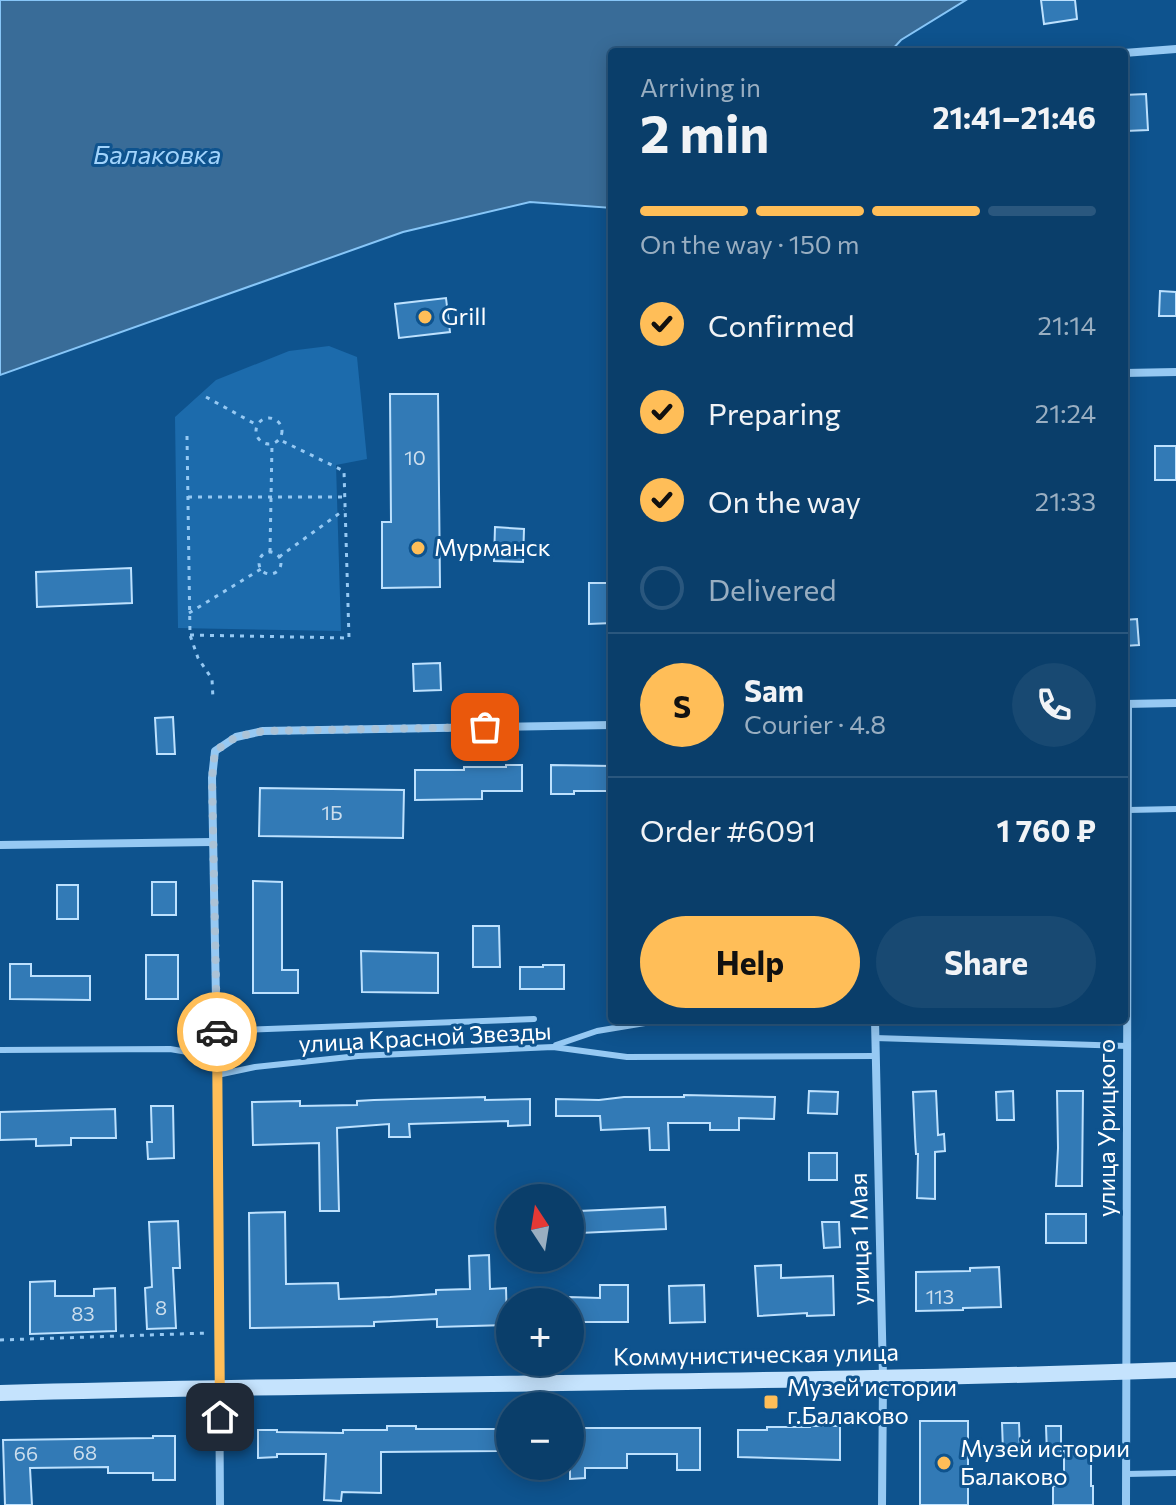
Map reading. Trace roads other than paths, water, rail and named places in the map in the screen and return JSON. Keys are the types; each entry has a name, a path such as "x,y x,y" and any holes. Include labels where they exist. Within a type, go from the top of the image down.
{"main road":[{"name":"Коммунистическая улица","path":"0,1393 1176,1370"}],"street":[{"path":"1128,53 1176,49"},
{"path":"1128,373 1176,372"},
{"path":"1128,704 1176,703"},
{"path":"220,1505 217,1031 212,842 215,751 236,737 263,731 608,725"},
{"path":"0,845 212,842"},
{"name":"улица 1 Мая","path":"875,1024 883,1378 882,1505"},
{"name":"улица Урицкого","path":"1126,1505 1127,1024"}],"lane":[{"path":"1128,810 1176,809"},
{"path":"217,1031 534,1019"},
{"path":"553,1047 597,1031 639,1024"},
{"path":"875,1038 1127,1046"},
{"name":"улица Красной Звезды","path":"217,1075 255,1067 358,1056 553,1047 627,1057 875,1056"},
{"path":"0,1050 170,1049 217,1057"},
{"path":"1126,1474 1176,1473"}],"water":[{"name":"Балаковка","path":"0,0 966,0 901,40 894,48 608,48 608,208 530,202 403,232 0,375"}],"place":[{"name":"Grill","path":"425,317"},
{"name":"Мурманск","path":"418,548"},
{"name":"Музей истории г.Балаково","path":"771,1402"},
{"name":"Музей истории Балаково","path":"944,1463"}]}
